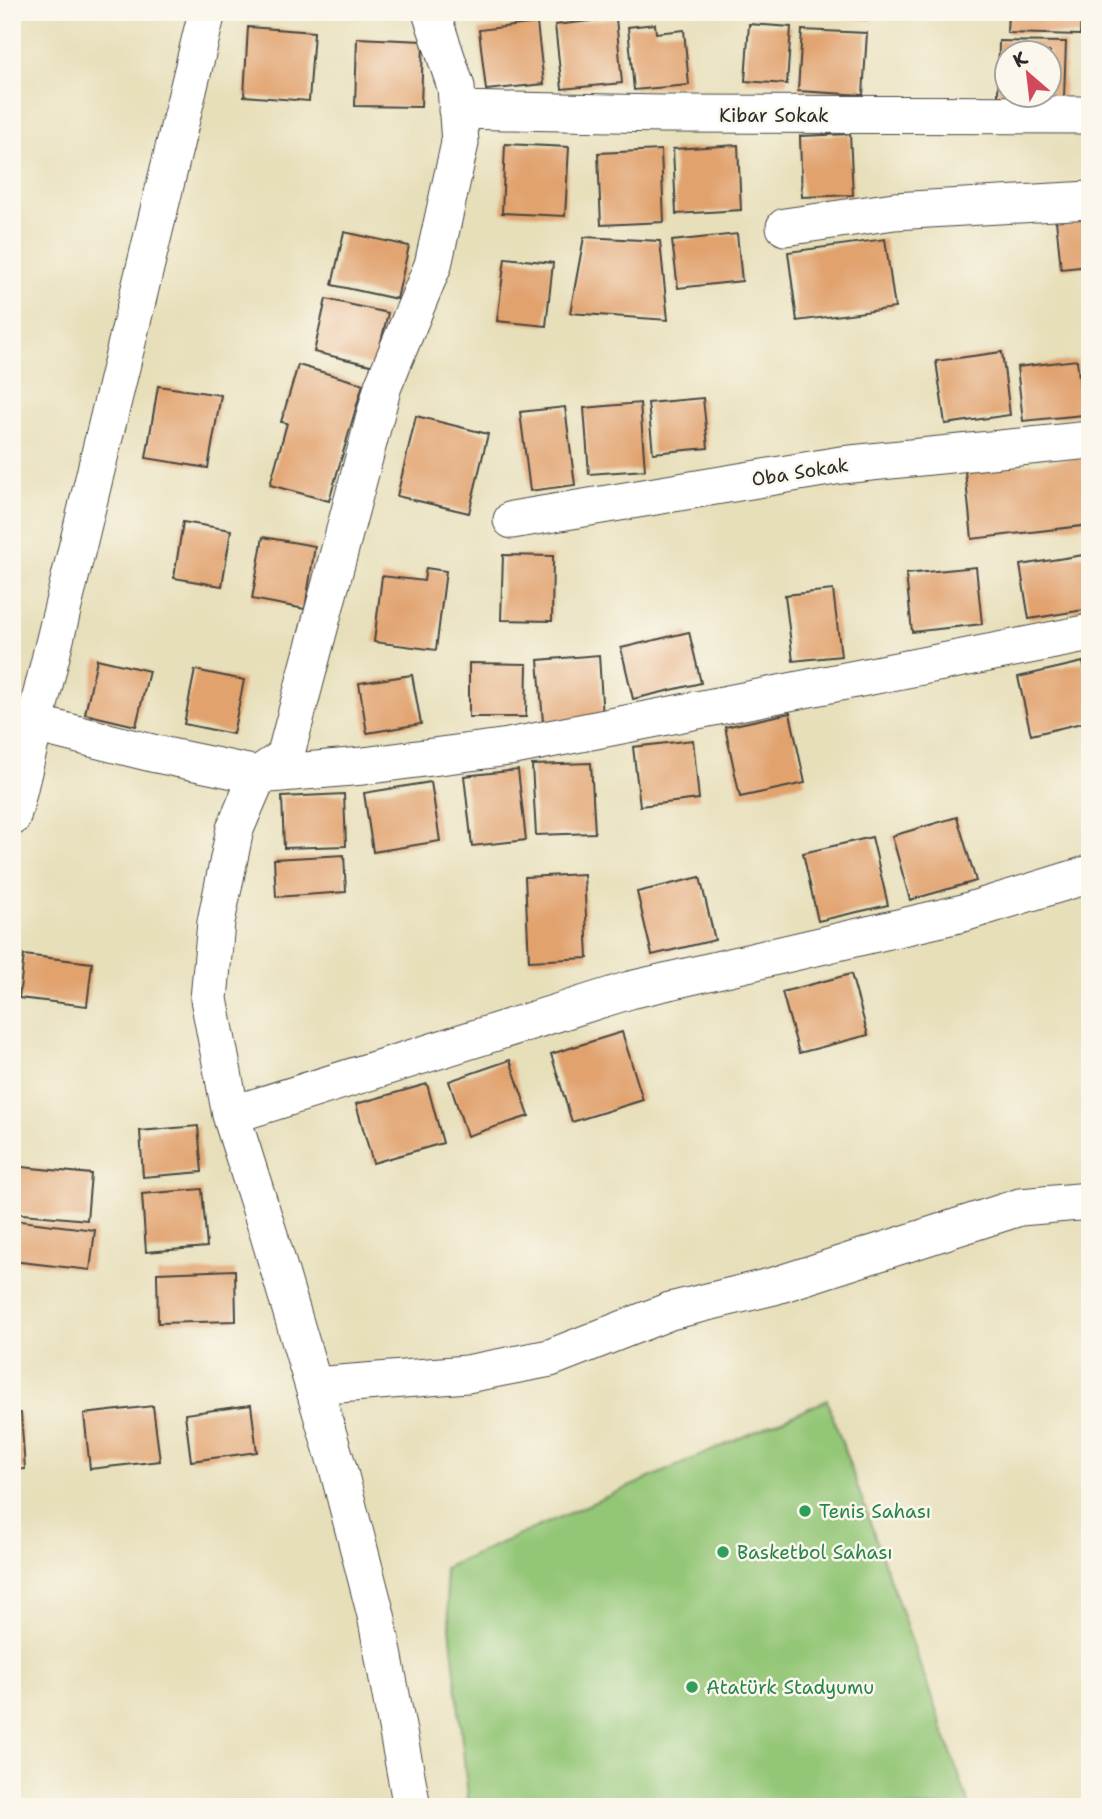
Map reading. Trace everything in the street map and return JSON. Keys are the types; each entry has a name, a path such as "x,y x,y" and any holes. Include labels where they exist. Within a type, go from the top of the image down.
{"street":[{"path":"12,817 207,12"},
{"path":"412,1807 376,1615 339,1472 231,1115 209,999 216,922 235,829 258,775 285,757 383,386 433,265 460,143 456,87 431,12"},
{"name":"Kibar Sokak","path":"457,110 743,115 1090,115"},
{"path":"785,227 894,211 1090,200"},
{"name":"Oba Sokak","path":"512,520 841,465 1090,440"},
{"path":"35,724 156,754 258,775 363,766 509,747 1090,633"},
{"path":"231,1115 630,990 963,912 1090,874"},
{"path":"314,1386 467,1374 550,1358 670,1311 774,1286 1020,1207 1090,1201"}],"green space":[{"name":"Atatürk Stadyumu","path":"827,1400 970,1807 469,1807 444,1568"}],"building":[{"path":"809,12 872,12 872,20 809,15"},
{"path":"1008,12 1081,12 1080,35 1007,33"},
{"path":"616,18 622,83 562,89 555,25"},
{"path":"537,23 544,84 486,90 479,30"},
{"path":"655,24 656,33 684,30 689,85 634,90 628,27"},
{"path":"749,24 791,27 787,84 745,81"},
{"path":"248,27 314,32 309,101 244,96"},
{"path":"802,30 867,33 863,95 798,91"},
{"path":"357,38 423,41 421,107 355,106"},
{"path":"1064,42 1066,42 1064,98"},
{"path":"850,134 853,195 802,197 800,136"},
{"path":"505,144 569,147 565,216 502,213"},
{"path":"738,145 741,210 676,214 673,149"},
{"path":"661,150 664,222 601,225 598,153"},
{"path":"1090,217 1090,266 1061,269 1056,220"},
{"path":"344,232 409,246 397,299 332,285"},
{"path":"737,234 742,281 678,288 672,241"},
{"path":"584,237 660,241 668,320 570,313"},
{"path":"885,239 895,308 797,321 788,252"},
{"path":"505,258 553,263 546,326 497,321"},
{"path":"326,299 388,313 375,366 314,352"},
{"path":"1002,352 1010,415 945,424 936,361"},
{"path":"1077,360 1083,415 1023,421 1017,367"},
{"path":"298,365 363,384 329,501 270,485 287,423 281,422"},
{"path":"158,386 221,395 208,468 146,458"},
{"path":"703,398 708,448 653,453 648,403"},
{"path":"640,403 645,470 589,474 584,408"},
{"path":"565,407 575,485 530,491 520,412"},
{"path":"416,416 488,434 469,513 397,496"},
{"path":"1090,457 1090,525 972,539 965,471"},
{"path":"183,522 231,530 222,586 174,578"},
{"path":"263,537 315,546 305,609 252,599"},
{"path":"1090,554 1090,609 1029,619 1020,565"},
{"path":"503,555 553,556 552,621 501,620"},
{"path":"976,567 982,624 912,632 906,574"},
{"path":"426,568 446,571 436,650 374,642 382,576 424,581"},
{"path":"833,590 841,656 793,661 785,595"},
{"path":"689,632 701,683 633,699 621,648"},
{"path":"599,655 603,718 543,722 538,660"},
{"path":"97,659 149,671 136,726 85,714"},
{"path":"1083,662 1090,692 1090,721 1031,735 1018,677"},
{"path":"469,663 527,664 526,717 469,717"},
{"path":"195,670 244,680 233,734 184,724"},
{"path":"412,675 421,724 367,733 359,683"},
{"path":"790,713 805,783 740,797 725,727"},
{"path":"693,740 699,799 640,806 633,747"},
{"path":"591,763 595,833 536,835 532,765"},
{"path":"518,770 526,840 472,846 464,776"},
{"path":"431,782 440,841 373,852 364,793"},
{"path":"344,794 346,846 284,848 282,797"},
{"path":"957,817 976,881 910,900 892,836"},
{"path":"872,837 888,905 818,921 803,853"},
{"path":"344,855 346,892 276,897 274,859"},
{"path":"584,874 588,958 529,961 525,877"},
{"path":"700,877 715,940 652,955 637,892"},
{"path":"24,955 92,963 87,1006 19,998"},
{"path":"851,974 868,1035 799,1053 782,992"},
{"path":"622,1032 643,1100 572,1122 551,1054"},
{"path":"510,1060 529,1116 467,1136 449,1081"},
{"path":"427,1084 443,1143 373,1163 356,1104"},
{"path":"198,1126 202,1172 143,1177 140,1131"},
{"path":"12,1166 91,1174 87,1220 12,1213"},
{"path":"202,1189 207,1247 146,1252 142,1194"},
{"path":"12,1220 95,1230 90,1270 12,1261"},
{"path":"235,1270 236,1321 158,1323 157,1273"},
{"path":"251,1405 257,1452 191,1461 185,1414"},
{"path":"153,1406 160,1461 90,1469 84,1414"},
{"path":"21,1413 25,1469 12,1470 12,1414"}],"place":[{"name":"Tenis Sahası","path":"805,1511"},
{"name":"Basketbol Sahası","path":"723,1552"},
{"name":"Atatürk Stadyumu","path":"692,1687"}]}
